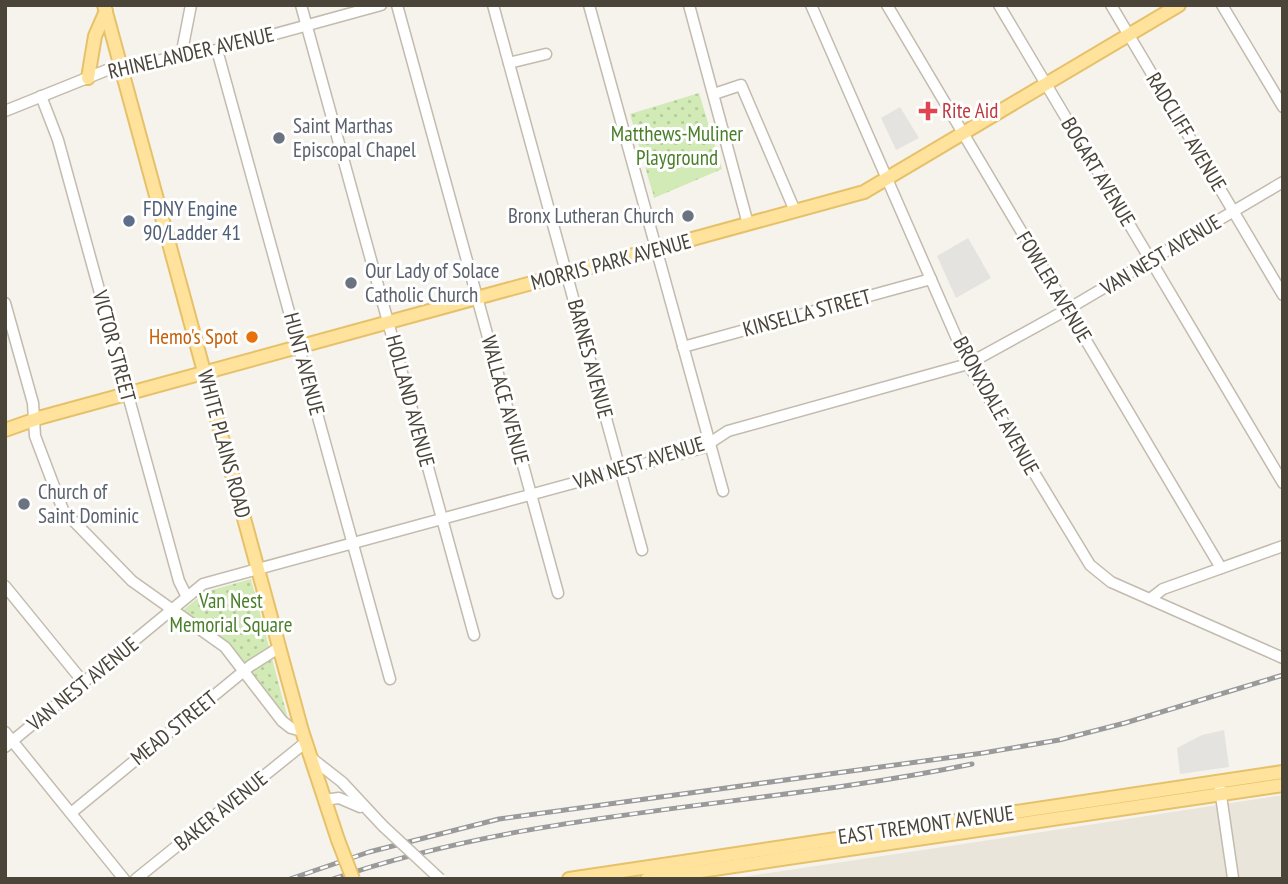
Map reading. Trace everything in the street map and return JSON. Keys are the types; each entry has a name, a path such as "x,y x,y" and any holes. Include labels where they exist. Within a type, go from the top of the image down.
{"main road":[{"name":"MORRIS PARK AVENUE","path":"6,429 859,194 1179,5"},
{"name":"WHITE PLAINS ROAD","path":"105,8 304,737 353,879"},
{"path":"88,78 95,36 105,8"},
{"name":"EAST TREMONT AVENUE","path":"569,879 649,875 810,848 1220,788 1283,772"},
{"name":"EAST TREMONT AVENUE","path":"1220,788 1283,785"}],"street":[{"path":"181,56 191,5"},
{"name":"HOLLAND AVENUE","path":"301,5 474,635"},
{"name":"RHINELANDER AVENUE","path":"5,111 121,67 217,50 381,5"},
{"name":"WALLACE AVENUE","path":"397,5 558,593"},
{"name":"BARNES AVENUE","path":"493,5 642,550"},
{"path":"589,5 723,491"},
{"path":"689,5 748,224"},
{"name":"BRONXDALE AVENUE","path":"811,5 968,364 1090,565 1105,579 1283,658"},
{"name":"FOWLER AVENUE","path":"887,5 1220,568"},
{"name":"BOGART AVENUE","path":"999,5 1283,483"},
{"name":"RADCLIFF AVENUE","path":"1111,5 1283,295"},
{"path":"1222,5 1283,107"},
{"name":"HUNT AVENUE","path":"217,50 390,679"},
{"path":"509,63 546,54"},
{"path":"713,94 741,85 795,211"},
{"name":"VICTOR STREET","path":"41,96 58,140 179,581 186,594"},
{"name":"VAN NEST AVENUE","path":"9,744 172,610 186,594 203,584 620,470 709,444 731,430 968,364 1068,310 1283,182"},
{"name":"KINSELLA STREET","path":"683,348 932,279"},
{"path":"5,303 33,403 35,436 63,510 127,576 225,647 282,721 304,737"},
{"path":"1150,599 1163,589 1283,546"},
{"path":"5,586 84,683"},
{"name":"MEAD STREET","path":"71,813 244,671 280,647"},
{"path":"1272,653 1283,647"},
{"path":"5,732 9,744 71,813 124,879"},
{"name":"BAKER AVENUE","path":"136,879 304,737"},
{"path":"310,757 342,782 363,808 440,879"},
{"path":"1220,788 1233,878"},
{"path":"324,800 339,799 363,808"}],"shaded area":[{"path":"900,107 919,138 896,150 881,118"},
{"path":"968,238 991,278 956,298 937,256"},
{"path":"1224,730 1229,767 1180,774 1177,748 1202,735"},
{"path":"1283,795 1283,879 728,879 1029,834"}],"green space":[{"name":"Matthews-Muliner Playground","path":"699,93 722,169 654,198 630,114"},
{"path":"704,146 711,173 655,195 647,163"},
{"name":"Van Nest Memorial Square","path":"251,579 288,719 285,719 230,645 182,611 205,592"}],"railway":[{"path":"290,879 369,852 499,819 983,753 1059,740 1283,675"},
{"path":"333,879 411,855 490,837 651,811 892,779 972,764"}],"place":[{"name":"Rite Aid","path":"928,111"},
{"name":"Saint Marthas Episcopal Chapel","path":"279,138"},
{"name":"Bronx Lutheran Church","path":"688,216"},
{"name":"FDNY Engine 90/Ladder 41","path":"129,221"},
{"name":"Our Lady of Solace Catholic Church","path":"351,283"},
{"name":"Hemo's Spot","path":"252,337"},
{"name":"Church of Saint Dominic","path":"24,504"}]}
